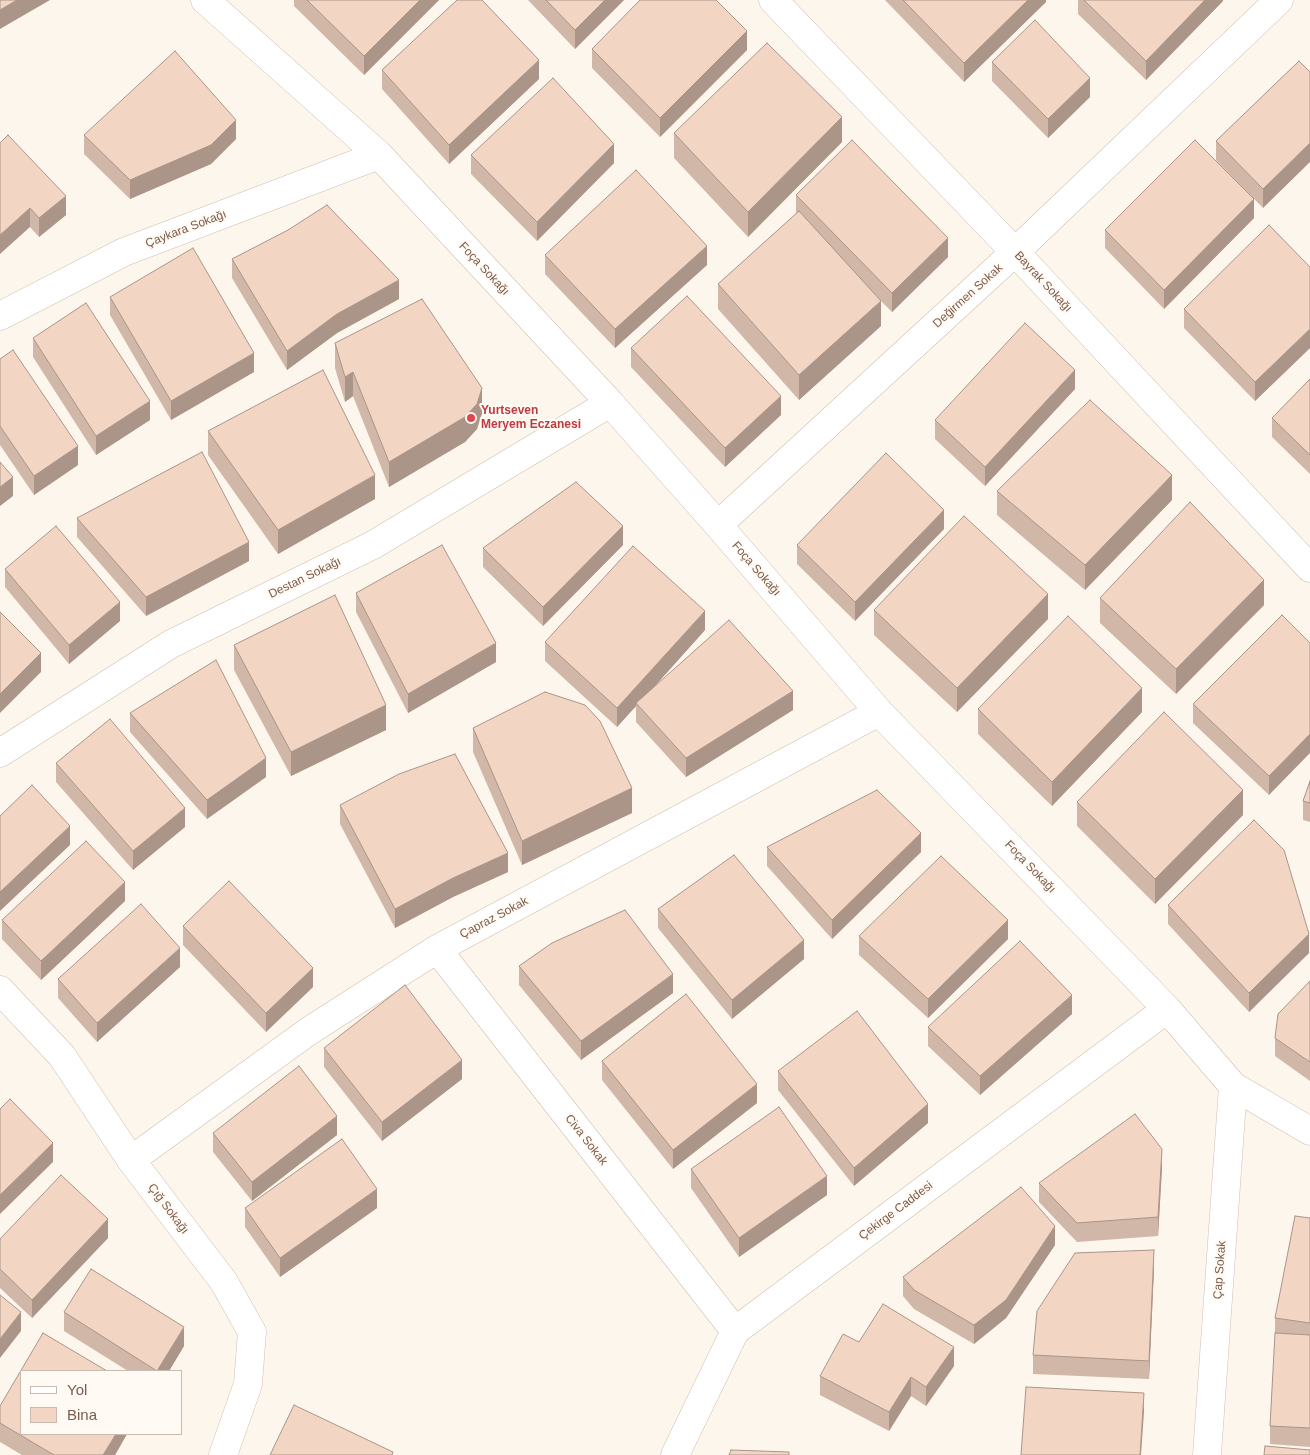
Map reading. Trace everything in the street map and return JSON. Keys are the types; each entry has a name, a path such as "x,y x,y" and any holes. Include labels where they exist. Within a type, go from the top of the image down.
{"street":[{"name":"Foça Sokağı","path":"206,0 378,155 610,403 879,712 1167,1009 1233,1086 1310,1131"},
{"name":"Bayrak Sokağı","path":"773,0 1015,252 1310,568"},
{"name":"Değirmen Sokak","path":"718,525 1015,252 1279,0"},
{"name":"Çaykara Sokağı","path":"0,316 124,252 378,155"},
{"name":"Destan Sokağı","path":"0,753 172,644 373,545 610,403"},
{"name":"Çapraz Sokak","path":"131,1160 309,1031 438,949 879,712"},
{"name":"Civa Sokak","path":"438,949 735,1331"},
{"name":"Çığ Sokağı","path":"0,990 62,1056 131,1160 224,1282 252,1332 248,1384 223,1455"},
{"name":"Çekirge Caddesi","path":"675,1455 735,1331 1167,1009"},
{"name":"Çap Sokak","path":"1207,1455 1233,1086"}],"building":[{"path":"0,0 17,0 0,10"},
{"path":"307,0 420,0 364,56"},
{"path":"457,0 482,0 539,60 449,145 382,70"},
{"path":"546,0 605,0 575,30"},
{"path":"640,0 716,0 747,31 660,118 592,49"},
{"path":"903,0 1028,0 964,63"},
{"path":"1084,0 1205,0 1146,61"},
{"path":"1035,20 1090,78 1048,119 992,62"},
{"path":"767,43 842,117 748,212 674,133"},
{"path":"175,51 236,120 211,145 130,180 84,135"},
{"path":"1299,61 1310,72 1310,143 1263,189 1216,141"},
{"path":"553,78 614,144 537,222 471,155"},
{"path":"8,135 66,196 39,218 30,208 0,235 0,143"},
{"path":"852,140 948,238 892,293 796,195"},
{"path":"1195,140 1254,199 1164,290 1105,230"},
{"path":"636,170 707,246 615,329 545,255"},
{"path":"327,205 399,280 337,314 287,351 232,259 288,230"},
{"path":"799,211 881,301 799,375 718,284"},
{"path":"1269,225 1310,267 1310,329 1255,382 1184,309"},
{"path":"193,248 254,353 171,401 110,297"},
{"path":"687,296 781,396 725,448 631,348"},
{"path":"422,299 482,388 477,404 465,417 389,462 353,372 345,377 335,343"},
{"path":"86,303 150,401 96,436 33,338"},
{"path":"1025,323 1075,370 985,467 935,420"},
{"path":"13,350 78,446 34,476 0,426 0,359"},
{"path":"323,370 375,475 278,530 208,431"},
{"path":"1310,379 1310,455 1272,418"},
{"path":"1090,400 1172,475 1085,565 997,491"},
{"path":"202,452 249,542 146,597 77,518"},
{"path":"886,453 944,510 855,602 797,545"},
{"path":"0,462 13,477 0,487"},
{"path":"576,482 623,526 543,607 483,548"},
{"path":"1190,502 1264,580 1176,669 1100,598"},
{"path":"964,516 1048,594 957,688 874,610"},
{"path":"56,526 120,602 69,645 5,569"},
{"path":"442,545 496,643 408,694 356,593"},
{"path":"633,546 705,611 617,708 545,642"},
{"path":"335,595 386,705 291,752 234,645"},
{"path":"0,612 41,653 0,694"},
{"path":"1282,615 1310,643 1310,734 1269,776 1193,704"},
{"path":"1068,616 1142,688 1052,782 978,709"},
{"path":"729,620 793,691 686,758 636,703"},
{"path":"216,660 266,758 207,800 130,713"},
{"path":"545,692 585,705 600,721 632,788 522,841 473,728"},
{"path":"1164,712 1243,790 1155,879 1077,802"},
{"path":"110,719 185,808 133,851 56,763"},
{"path":"455,754 508,853 453,878 395,909 340,805 399,774"},
{"path":"1310,781 1310,803 1303,801"},
{"path":"32,785 70,826 0,892 0,816"},
{"path":"877,790 921,833 832,920 767,847"},
{"path":"1254,820 1284,850 1309,934 1249,993 1168,905"},
{"path":"86,841 125,882 41,961 2,920"},
{"path":"734,855 804,940 732,1000 658,909"},
{"path":"941,856 1008,920 928,999 859,936"},
{"path":"229,881 313,968 266,1013 183,926"},
{"path":"141,904 180,948 97,1023 58,979"},
{"path":"625,910 673,974 581,1041 519,966 552,943"},
{"path":"1020,941 1072,995 980,1076 928,1027"},
{"path":"1310,981 1310,1062 1275,1038 1278,1014"},
{"path":"405,985 462,1060 382,1122 324,1048"},
{"path":"686,994 757,1084 673,1150 602,1061"},
{"path":"857,1011 928,1104 854,1168 778,1071"},
{"path":"299,1066 337,1116 252,1182 213,1133"},
{"path":"10,1099 53,1143 0,1195 0,1109"},
{"path":"779,1107 827,1176 739,1238 691,1169"},
{"path":"1135,1114 1162,1149 1158,1217 1077,1223 1039,1183"},
{"path":"342,1139 377,1189 280,1258 245,1208"},
{"path":"61,1175 108,1219 32,1300 0,1269 0,1239"},
{"path":"1021,1187 1055,1226 1006,1300 974,1325 914,1290 903,1277"},
{"path":"1295,1216 1310,1218 1310,1323 1275,1318"},
{"path":"1154,1250 1149,1361 1033,1355 1037,1311 1075,1253"},
{"path":"91,1269 184,1327 158,1370 155,1370 64,1312"},
{"path":"0,1295 21,1312 0,1339"},
{"path":"883,1304 954,1347 926,1387 911,1377 889,1412 820,1376 843,1334 859,1342"},
{"path":"43,1333 105,1370 21,1370"},
{"path":"1275,1333 1310,1335 1310,1428 1270,1426"},
{"path":"20,1372 20,1435 0,1423 0,1406"},
{"path":"1026,1387 1144,1393 1140,1455 1021,1455"},
{"path":"294,1405 393,1452 392,1455 270,1455"},
{"path":"20,1435 115,1435 103,1455 54,1455"},
{"path":"1265,1446 1310,1450 1310,1455 1264,1455"},
{"path":"731,1450 789,1452 789,1455 729,1455"}],"place":[{"name":"Yurtseven Meryem Eczanesi","path":"471,418"}]}
